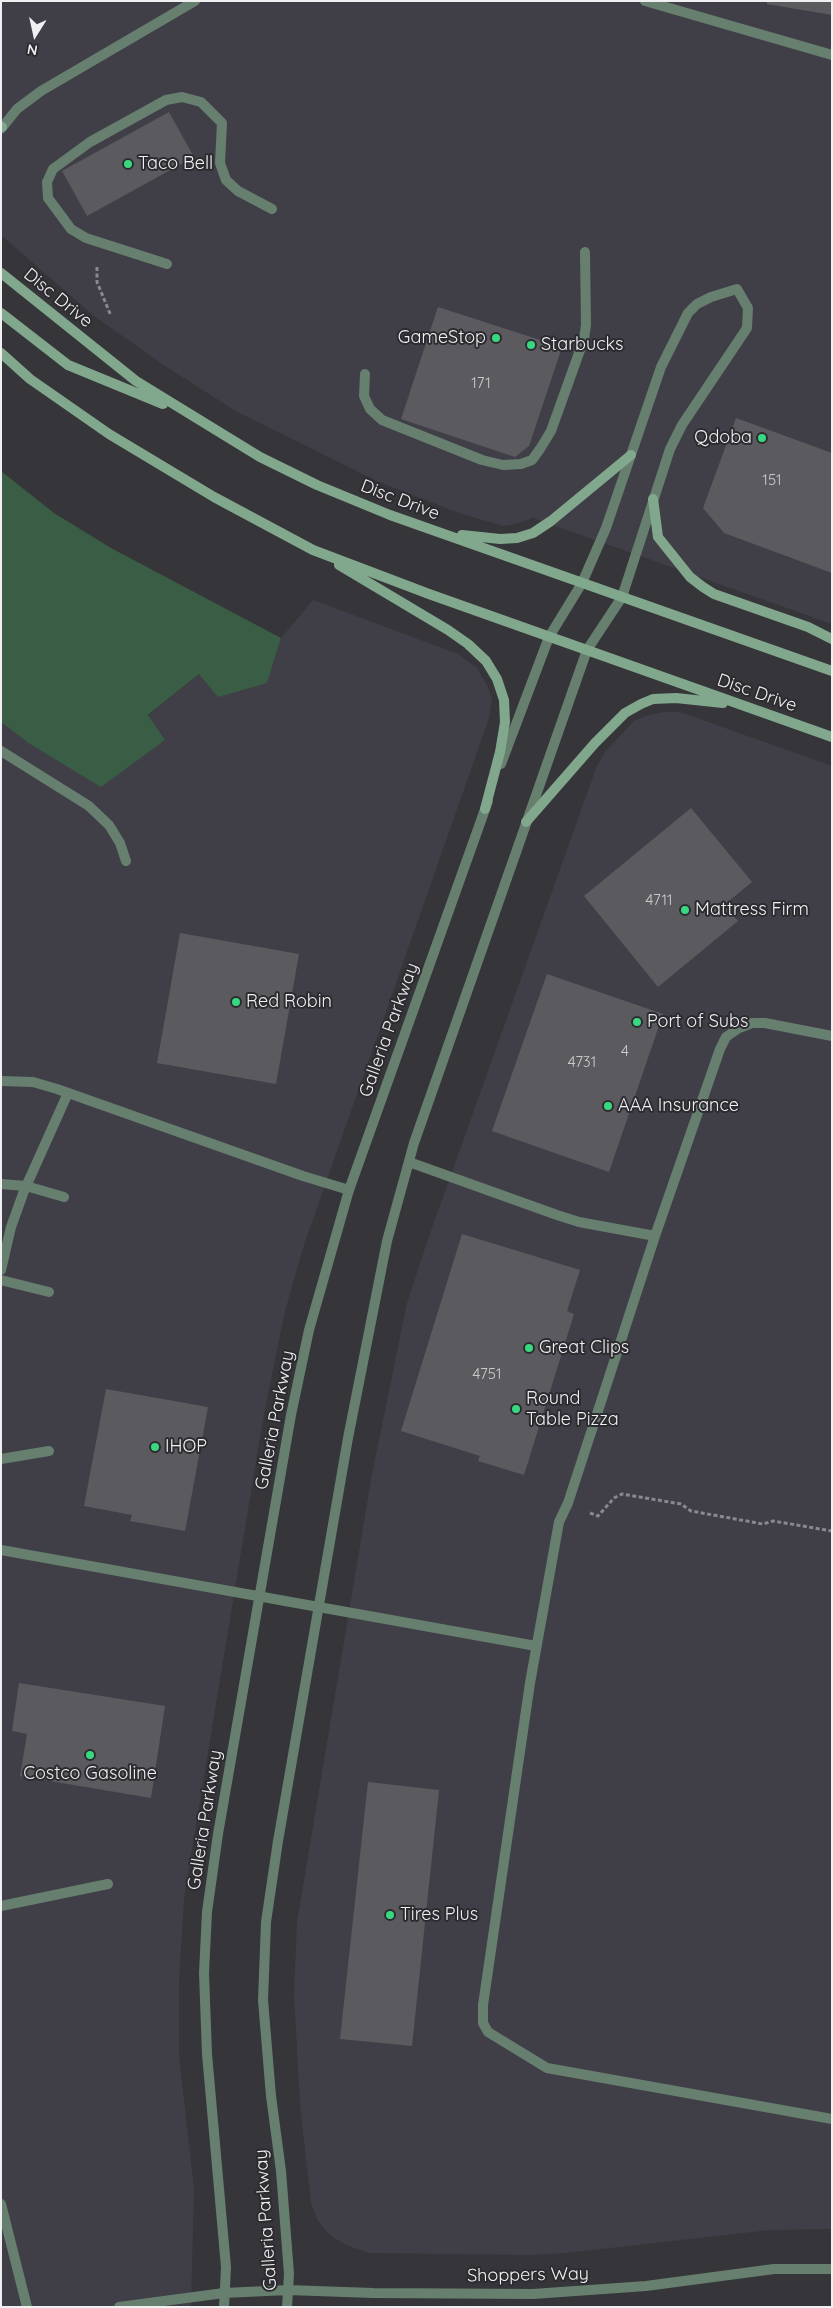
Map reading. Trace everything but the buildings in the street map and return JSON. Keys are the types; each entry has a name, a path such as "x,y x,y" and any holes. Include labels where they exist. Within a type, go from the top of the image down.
{"main road":[{"name":"Disc Drive","path":"1,273 136,381 260,457 317,485 423,526 832,671"},
{"path":"1,314 68,365 185,412"},
{"name":"Disc Drive","path":"1,353 30,379 109,434 214,497 317,552 549,637 832,737"},
{"path":"423,526 475,538 516,538 532,533 551,521 630,455"},
{"path":"653,499 658,536 690,576 703,587 714,594 808,627 832,638"},
{"path":"317,552 448,630 468,644 486,661 497,679 504,700 505,722 500,752 485,809"},
{"path":"526,822 595,743 625,713 641,704 653,699 676,698 742,705"}],"street":[{"path":"2,128 17,109 41,91 195,1"},
{"path":"644,1 832,55"},
{"path":"167,264 86,238 71,229 48,198 47,182 53,169 90,142 166,100 182,97 201,102 222,123 220,163 226,180 238,191 272,209"},
{"path":"365,374 364,396 370,409 382,420 482,460 503,465 521,464 532,460 540,450 550,431 584,339 586,325 585,252"},
{"name":"Galleria Parkway","path":"224,2307 226,2268 207,2054 204,1973 207,1912 291,1415 310,1330 349,1190 522,705 549,637 582,583 606,528 661,366 688,313 697,304 711,297 737,289 748,308 747,328 682,425 670,449 622,596 587,650 409,1162 387,1241 348,1438 266,1922 263,2000 271,2096 281,2171 289,2274 287,2307"},
{"path":"1,751 89,806 109,825 120,843 126,861"},
{"path":"832,1036 765,1023 752,1023 739,1028 726,1037 720,1049 655,1236 568,1503 559,1522 536,1646 483,2005 483,2023 488,2032 546,2068 832,2119"},
{"path":"1,1080 33,1082 68,1093 303,1176 349,1190"},
{"path":"1,1270 11,1228 26,1186 68,1093"},
{"path":"409,1162 579,1222 655,1236"},
{"path":"1,1184 26,1186 64,1197"},
{"path":"1,1280 49,1292"},
{"path":"1,1460 49,1451"},
{"path":"1,1550 536,1646"},
{"path":"1,1906 108,1884"},
{"path":"1,2204 27,2307"},
{"name":"Shoppers Way","path":"119,2307 224,2293 288,2290 410,2294 533,2294 646,2286 774,2269 832,2269"}],"path":[{"path":"97,260 97,282 111,316"},
{"path":"590,1513 598,1516 614,1498 622,1494 681,1504 690,1511 745,1521 763,1524 773,1521 832,1532"}],"shaded area":[{"path":"1,1 832,1 832,624 533,518 503,526 459,513 379,482 236,411 168,368 94,316 1,235"},
{"path":"313,600 458,654 477,668 488,687 492,700 489,718 303,1248 285,1311 263,1419 184,1898 179,1982 179,2056 194,2189 191,2307 1,2307 1,720 165,741 148,716 199,674 267,683 281,638"},
{"path":"680,712 832,766 832,2229 770,2230 566,2253 529,2255 369,2253 346,2245 331,2236 318,2221 311,2203 300,2105 294,1993 297,1922 372,1474 407,1303 596,768 606,751 634,721 648,715"}],"green space":[{"path":"1,471 54,513 111,548 281,638 267,683 218,697 199,674 148,715 165,740 101,787 30,744 1,722"}],"place":[{"name":"Taco Bell","path":"128,164"},
{"name":"GameStop","path":"496,338"},
{"name":"Starbucks","path":"531,345"},
{"name":"Qdoba","path":"762,438"},
{"name":"Mattress Firm","path":"685,910"},
{"name":"Red Robin","path":"236,1002"},
{"name":"Port of Subs","path":"637,1022"},
{"name":"AAA Insurance","path":"608,1106"},
{"name":"Great Clips","path":"529,1348"},
{"name":"Round Table Pizza","path":"516,1409"},
{"name":"IHOP","path":"155,1447"},
{"name":"Costco Gasoline","path":"90,1755"},
{"name":"Tires Plus","path":"390,1915"}]}
